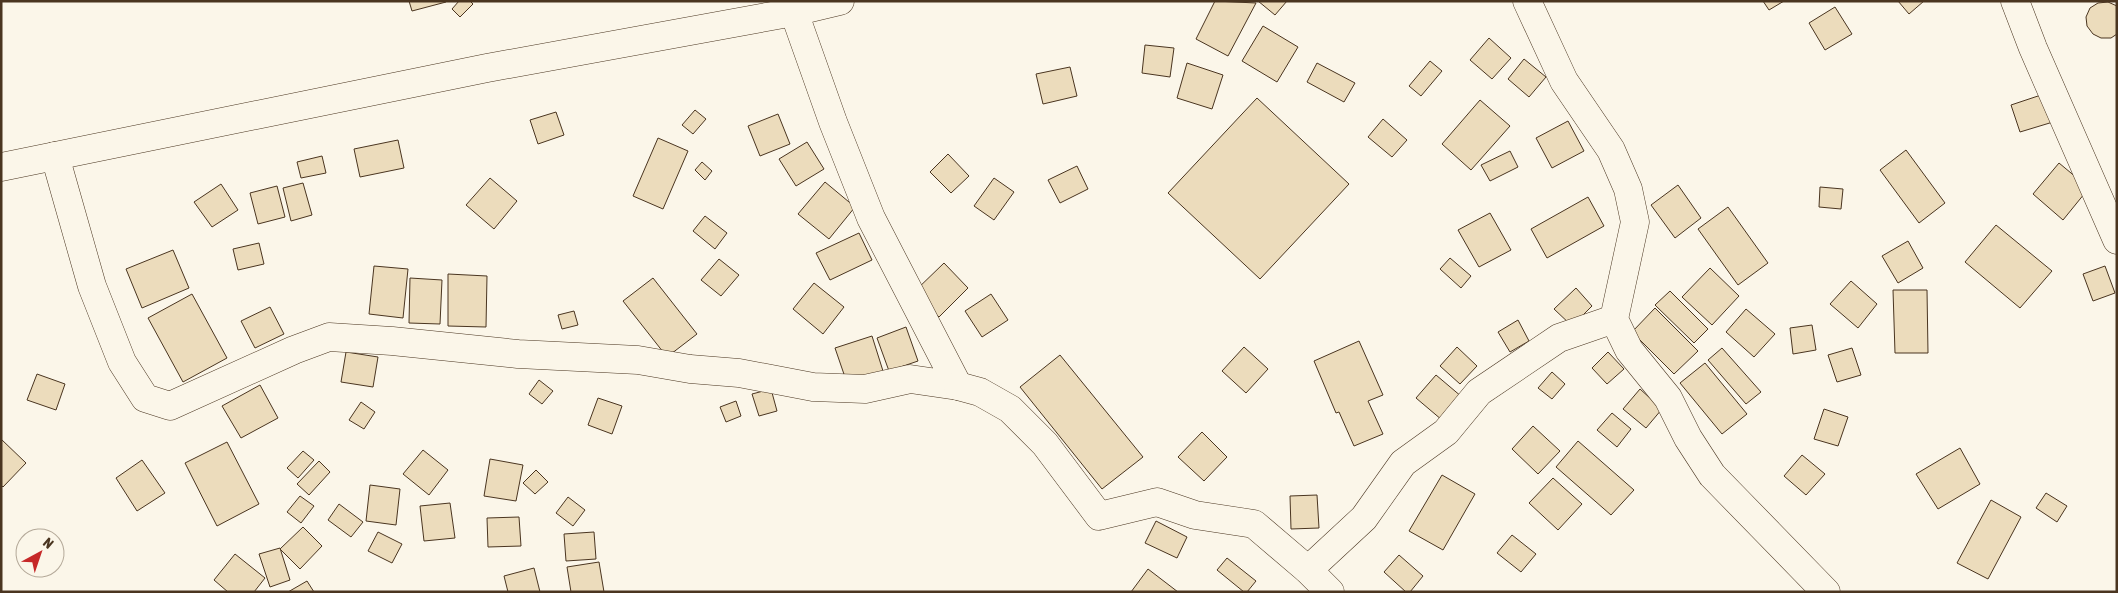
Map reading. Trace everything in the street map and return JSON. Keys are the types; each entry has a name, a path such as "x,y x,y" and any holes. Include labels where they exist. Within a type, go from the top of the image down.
{"street":[{"path":"1,167 487,68 794,12 840,1"},
{"path":"1527,1 1564,81 1611,150 1628,189 1635,222 1614,319 1629,350 1668,398 1688,438 1712,475 1826,592"},
{"path":"2015,1 2033,48 2117,240"},
{"path":"794,12 833,122 871,218 958,386"},
{"path":"55,156 92,286 122,362 145,398 170,406 294,350 329,337 392,341 518,354 638,360 690,369 739,373 813,387 865,390 910,380 958,386 980,392 1010,409 1051,451 1099,516 1157,502 1195,515 1254,524 1308,570 1330,592"},
{"path":"1308,570 1364,518 1403,464 1446,432 1479,392 1559,338 1614,319"}],"building":[{"path":"409,1 446,1 446,2 412,11"},
{"path":"459,1 470,1 473,4 460,17 452,9"},
{"path":"1215,1 1256,3 1228,56 1196,39"},
{"path":"1258,1 1287,1 1275,15"},
{"path":"1763,1 1784,1 1769,10"},
{"path":"1898,1 1924,1 1909,14"},
{"path":"2108,2 2117,6 2117,34 2111,38 2101,38 2093,34 2087,26 2086,17 2090,8 2098,3"},
{"path":"1835,7 1852,34 1825,50 1809,23"},
{"path":"1263,26 1298,47 1277,82 1242,61"},
{"path":"1489,38 1511,58 1492,79 1470,60"},
{"path":"1145,45 1174,48 1170,77 1142,73"},
{"path":"1524,59 1546,77 1529,97 1508,79"},
{"path":"1430,61 1442,71 1421,96 1409,86"},
{"path":"1187,63 1223,75 1212,109 1177,98"},
{"path":"1317,63 1355,83 1344,102 1307,82"},
{"path":"1070,67 1077,96 1043,104 1036,74"},
{"path":"2044,94 2053,122 2020,132 2011,105"},
{"path":"1257,98 1349,184 1260,279 1168,193"},
{"path":"1480,100 1510,126 1471,170 1442,144"},
{"path":"695,110 706,119 693,134 682,125"},
{"path":"556,112 564,135 538,144 530,120"},
{"path":"778,114 790,144 760,156 748,126"},
{"path":"1383,119 1407,140 1392,157 1368,137"},
{"path":"1568,121 1584,151 1552,168 1536,138"},
{"path":"658,138 688,151 663,209 633,196"},
{"path":"398,140 404,168 360,177 354,149"},
{"path":"807,142 824,169 796,186 779,159"},
{"path":"1906,150 1945,203 1919,223 1880,170"},
{"path":"1510,151 1518,167 1490,181 1481,165"},
{"path":"948,154 969,176 951,193 930,172"},
{"path":"322,156 326,173 301,178 297,162"},
{"path":"702,162 712,171 705,180 695,170"},
{"path":"2059,163 2089,188 2063,220 2033,194"},
{"path":"1077,166 1088,189 1060,203 1048,180"},
{"path":"490,178 517,201 494,229 466,205"},
{"path":"994,178 1014,192 994,220 974,206"},
{"path":"825,182 855,207 829,239 798,214"},
{"path":"303,183 312,215 291,221 283,188"},
{"path":"221,184 238,210 212,227 194,202"},
{"path":"1678,185 1701,218 1675,238 1651,205"},
{"path":"277,186 285,217 258,224 250,193"},
{"path":"1820,187 1843,189 1841,209 1819,207"},
{"path":"1588,197 1604,226 1547,258 1531,229"},
{"path":"1728,207 1768,263 1738,285 1698,229"},
{"path":"1490,213 1511,250 1479,267 1458,230"},
{"path":"705,216 727,233 715,249 693,231"},
{"path":"1996,225 2052,271 2020,308 1965,262"},
{"path":"859,233 872,260 830,280 816,253"},
{"path":"1908,241 1923,268 1898,283 1882,256"},
{"path":"259,243 264,264 238,270 233,249"},
{"path":"173,250 189,288 142,308 126,269"},
{"path":"1450,258 1471,276 1461,288 1440,269"},
{"path":"719,259 739,275 721,296 701,280"},
{"path":"944,263 968,288 939,317 914,292"},
{"path":"374,266 408,269 403,318 369,314"},
{"path":"2105,266 2115,293 2093,301 2083,274"},
{"path":"1710,268 1739,296 1712,325 1682,297"},
{"path":"448,274 487,276 486,327 448,326"},
{"path":"410,278 442,280 440,324 409,323"},
{"path":"653,278 697,334 667,357 623,301"},
{"path":"1851,281 1877,304 1858,328 1830,304"},
{"path":"814,283 844,307 823,334 793,309"},
{"path":"1576,288 1592,306 1572,326 1554,309"},
{"path":"1893,290 1927,290 1928,353 1895,353"},
{"path":"1670,291 1708,329 1694,343 1655,305"},
{"path":"192,294 227,358 183,382 148,318"},
{"path":"991,294 1008,320 982,337 965,311"},
{"path":"270,307 284,334 255,348 241,321"},
{"path":"1655,308 1698,351 1674,374 1632,332"},
{"path":"1746,309 1775,334 1754,357 1726,332"},
{"path":"574,311 578,325 562,329 558,315"},
{"path":"1518,320 1529,341 1510,352 1498,332"},
{"path":"1812,325 1816,350 1793,354 1790,328"},
{"path":"906,327 918,361 889,371 877,338"},
{"path":"872,336 883,371 847,383 835,348"},
{"path":"1359,341 1383,395 1368,401 1383,434 1354,446 1339,412 1336,413 1314,361"},
{"path":"1244,347 1268,369 1246,393 1222,371"},
{"path":"1457,347 1477,366 1460,384 1440,366"},
{"path":"1722,348 1761,392 1746,404 1708,360"},
{"path":"1852,348 1861,375 1837,382 1828,355"},
{"path":"346,352 378,357 373,387 341,382"},
{"path":"1608,352 1624,369 1607,384 1592,368"},
{"path":"1060,355 1143,457 1102,489 1020,387"},
{"path":"1705,363 1747,414 1722,434 1680,383"},
{"path":"1552,372 1565,384 1552,399 1538,388"},
{"path":"37,374 65,384 56,410 27,400"},
{"path":"1436,375 1462,397 1442,420 1416,398"},
{"path":"539,380 553,391 542,404 529,394"},
{"path":"260,385 278,418 241,438 222,406"},
{"path":"771,389 777,411 759,416 752,394"},
{"path":"1640,389 1662,409 1646,428 1623,409"},
{"path":"598,398 622,406 612,434 588,425"},
{"path":"736,401 741,416 726,422 720,407"},
{"path":"361,402 375,412 364,429 349,420"},
{"path":"1824,409 1848,417 1838,446 1814,439"},
{"path":"1612,413 1631,429 1617,447 1597,430"},
{"path":"1533,426 1560,451 1538,474 1512,449"},
{"path":"1202,432 1227,457 1204,481 1178,457"},
{"path":"1,439 26,463 3,487 1,485"},
{"path":"1578,441 1634,490 1611,515 1556,467"},
{"path":"227,442 259,504 217,526 185,463"},
{"path":"1960,448 1980,484 1938,509 1916,474"},
{"path":"423,450 448,470 429,495 403,474"},
{"path":"303,451 314,460 298,478 287,468"},
{"path":"1802,455 1825,474 1806,495 1784,476"},
{"path":"490,459 523,465 516,501 484,496"},
{"path":"142,460 165,493 137,511 116,478"},
{"path":"319,461 330,472 309,495 297,484"},
{"path":"536,470 548,482 535,494 523,483"},
{"path":"1442,475 1475,494 1443,550 1409,531"},
{"path":"1553,478 1582,504 1558,530 1529,503"},
{"path":"370,485 400,489 396,525 366,521"},
{"path":"2046,493 2067,506 2057,522 2036,508"},
{"path":"1317,495 1319,528 1291,529 1290,496"},
{"path":"300,496 314,506 301,523 287,512"},
{"path":"568,497 585,510 573,526 556,513"},
{"path":"1991,500 2021,517 1988,579 1957,563"},
{"path":"450,503 455,538 424,541 420,506"},
{"path":"339,504 363,522 351,537 328,520"},
{"path":"519,517 521,546 488,547 487,518"},
{"path":"1156,521 1187,537 1177,558 1145,543"},
{"path":"303,527 322,546 300,569 280,549"},
{"path":"378,532 402,544 392,563 368,551"},
{"path":"594,532 596,559 566,561 564,534"},
{"path":"1512,535 1536,554 1521,572 1497,553"},
{"path":"280,548 290,580 270,587 259,554"},
{"path":"235,554 265,578 254,592 228,592 214,580"},
{"path":"1399,555 1423,576 1410,592 1406,592 1384,572"},
{"path":"1227,558 1256,581 1247,592 1244,592 1217,570"},
{"path":"599,562 604,592 571,592 567,567"},
{"path":"534,568 540,592 508,592 504,576"},
{"path":"1148,569 1178,592 1131,592"},
{"path":"307,581 314,592 288,592"}]}
